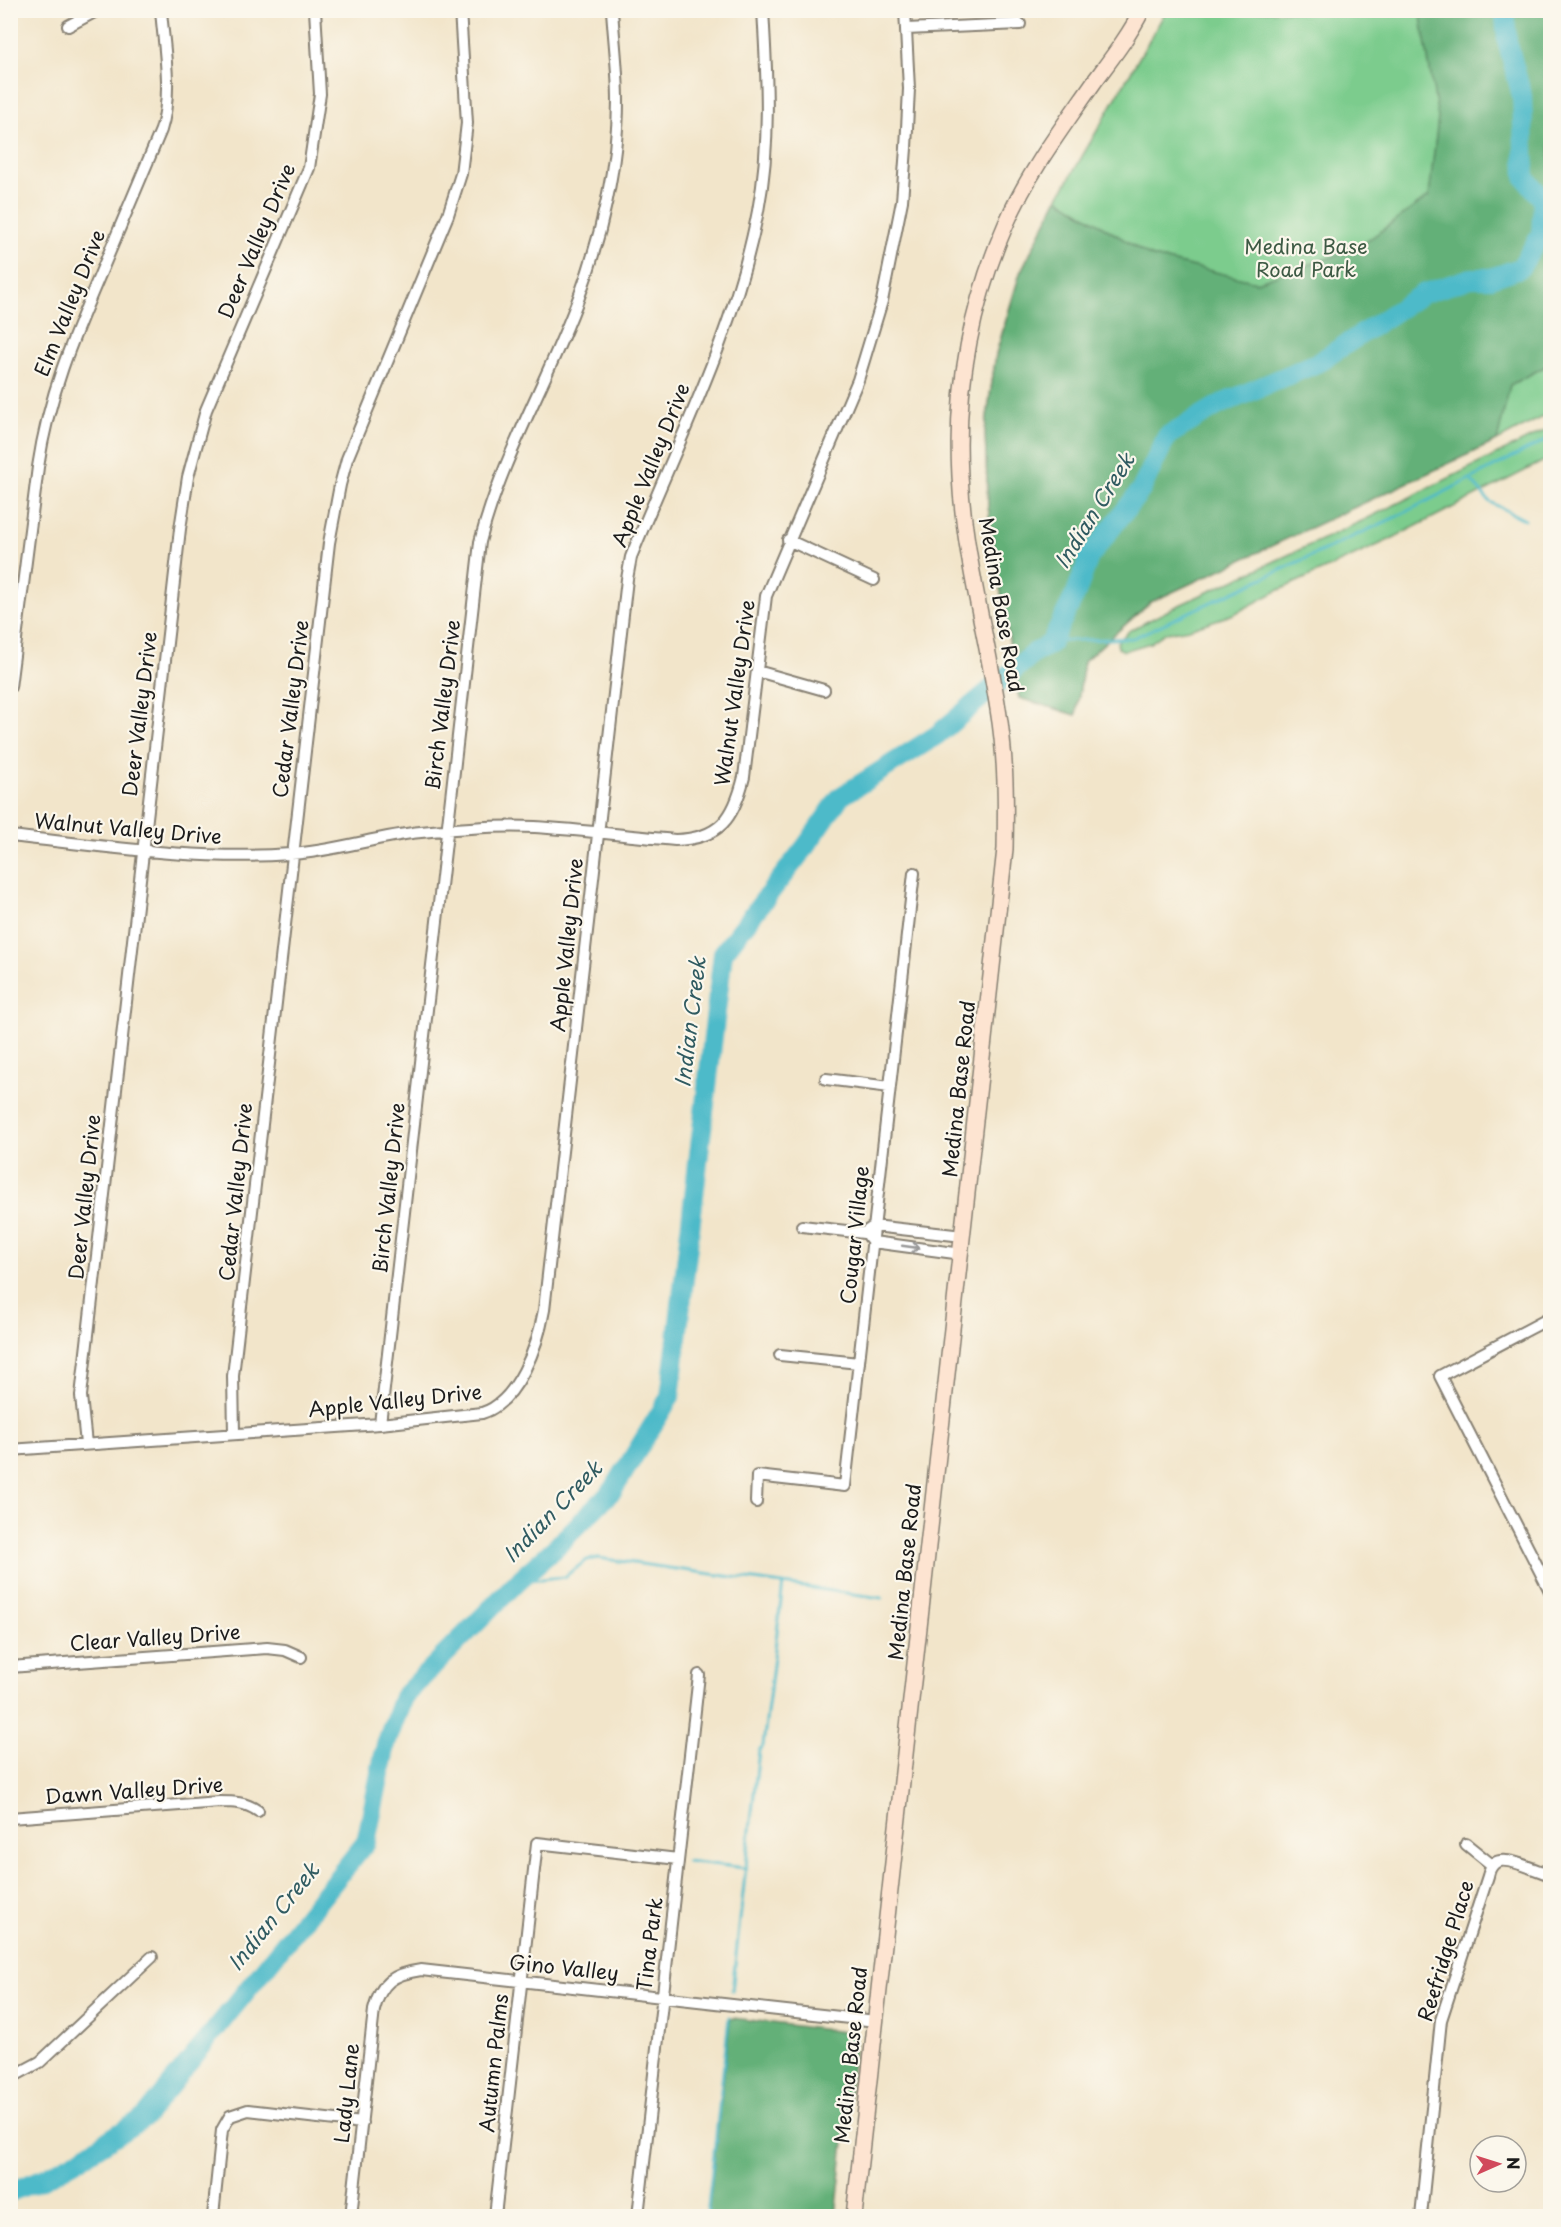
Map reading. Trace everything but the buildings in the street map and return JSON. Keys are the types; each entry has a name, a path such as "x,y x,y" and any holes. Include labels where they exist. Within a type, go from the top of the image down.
{"street":[{"path":"68,26 98,10"},
{"name":"Elm Valley Drive","path":"10,687 43,433 54,388 166,114 168,96 161,10"},
{"name":"Deer Valley Drive","path":"86,1444 81,1396 142,851 188,477 206,410 309,168 320,93 315,10"},
{"name":"Cedar Valley Drive","path":"234,1433 233,1376 292,880 292,854 329,543 340,485 360,423 448,216 460,174 467,123 460,10"},
{"name":"Birch Valley Drive","path":"380,1424 480,542 487,515 579,298 602,221 617,126 618,100 612,10"},
{"name":"Apple Valley Drive","path":"10,1450 380,1424 482,1413 493,1409 507,1397 515,1384 539,1337 623,603 631,557 729,321 743,278 759,210 765,159 768,102 763,10"},
{"name":"Walnut Valley Drive","path":"10,836 218,857 329,850 418,832 447,830 533,827 694,840 708,836 721,825 732,812 744,777 766,596 858,380 882,301 902,201 909,89 905,10"},
{"name":"Medina Base Road","path":"854,2217 1005,849 1005,769 998,709 968,545 960,478 960,402 966,354 987,271 1027,181 1052,141 1120,46 1142,10"},
{"path":"906,29 1020,24"},
{"path":"788,540 874,580"},
{"path":"757,671 824,690"},
{"name":"Cougar Village","path":"756,1502 757,1476 845,1486 914,873"},
{"path":"826,1079 890,1087"},
{"path":"802,1226 864,1233 873,1242 962,1254"},
{"path":"864,1233 874,1226 963,1236"},
{"path":"1551,1318 1440,1376 1551,1591"},
{"path":"780,1355 859,1364"},
{"name":"Clear Valley Drive","path":"10,1667 267,1648 285,1650 301,1657"},
{"name":"Tina Park","path":"638,2217 699,1675"},
{"name":"Dawn Valley Drive","path":"10,1818 219,1802 239,1802 258,1811"},
{"name":"Autumn Palms","path":"495,2217 537,1843 678,1859"},
{"path":"1466,1844 1492,1865"},
{"name":"Reefridge Place","path":"1421,2217 1443,2012 1492,1865 1506,1860 1551,1875"},
{"path":"10,2078 39,2062 152,1957"},
{"name":"Gino Valley","path":"392,1979 401,1973 421,1970 876,2021"},
{"name":"Lady Lane","path":"351,2217 374,2010 382,1990 392,1979"},
{"path":"213,2217 222,2130 230,2115 248,2110 362,2123"}],"green space":[{"name":"Medina Base Road Park","path":"1166,11 1550,11 1550,413 1497,441 1151,602 1084,661 1076,715 1019,698 988,506 985,431 996,354 1020,273 1058,198"},
{"name":"Medina Base Road Park","path":"1420,11 1550,11 1550,364 1510,385 1497,441 1151,602 1084,661 1076,715 1019,698 988,506 985,431 996,354 1020,273 1058,198 1150,256 1256,282 1356,249 1429,196 1438,118"},
{"path":"1550,428 1550,458 1389,540 1275,592 1234,614 1189,629 1165,633 1150,643 1124,651 1118,648 1117,642 1130,630 1173,608 1364,520"},
{"path":"730,2019 852,2033 855,2041 836,2216 708,2216"}],"waterway":[{"name":"Indian Creek","path":"10,2192 45,2178 145,2117 366,1842 386,1744 403,1697 518,1581 613,1490 670,1397 723,953 806,846 840,797 937,735 1034,653 1050,644 1076,593 1089,557 1141,490 1167,436 1219,405 1319,362 1422,294 1471,278 1491,278 1520,268 1541,235 1543,200 1525,177 1522,96 1507,41 1505,16 1507,10"},
{"path":"1050,644 1059,641 1133,638 1398,516 1550,438"},
{"path":"1470,479 1490,502 1525,520"},
{"path":"1543,529 1550,531"},
{"path":"518,1581 564,1577 587,1560 598,1558 882,1598"},
{"path":"732,1991 759,1750 763,1746 783,1584"},
{"path":"687,1861 745,1868"},
{"path":"707,2216 729,2018"}]}
